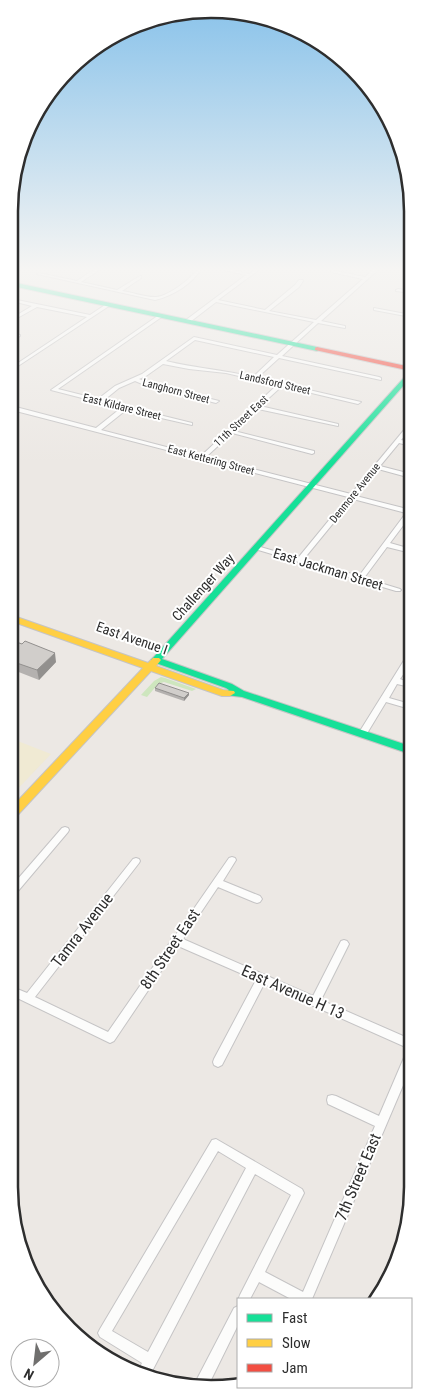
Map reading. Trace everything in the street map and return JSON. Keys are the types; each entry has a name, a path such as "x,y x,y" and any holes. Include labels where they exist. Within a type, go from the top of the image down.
{"main road":[{"path":"243,333 404,369"},
{"name":"Challenger Way","path":"18,807 82,737 125,695 311,487 404,379"},
{"name":"East Avenue I","path":"18,613 152,663"},
{"name":"East Avenue I","path":"18,620 229,686 243,694 404,748"}],"street":[{"path":"18,365 66,333"},
{"name":"East Kildare Street","path":"137,333 54,390 190,424"},
{"name":"11th Street East","path":"254,378 304,333"},
{"path":"99,401 117,387 135,379 162,362 194,338 379,379"},
{"name":"Landsford Street","path":"162,362 254,378 358,402"},
{"name":"Langhorn Street","path":"135,379 150,385 216,401"},
{"name":"11th Street East","path":"202,458 281,384"},
{"path":"258,407 336,425"},
{"path":"97,430 125,408"},
{"name":"East Kettering Street","path":"18,410 404,510"},
{"path":"230,431 312,452"},
{"name":"Denmore Avenue","path":"299,561 404,433"},
{"path":"398,440 404,442"},
{"path":"376,467 404,474"},
{"path":"360,579 404,520"},
{"path":"385,544 404,549"},
{"name":"East Jackman Street","path":"257,548 398,590"},
{"path":"363,733 404,668"},
{"path":"397,681 404,683"},
{"path":"385,699 404,705"},
{"path":"18,885 65,830"},
{"name":"8th Street East","path":"28,999 110,1038 175,940 232,860"},
{"name":"Tamra Avenue","path":"28,999 136,861"},
{"path":"216,882 257,899"},
{"name":"East Avenue H 13","path":"175,940 404,1041"},
{"path":"315,1002 344,944"},
{"path":"218,1062 262,978"},
{"path":"18,994 28,999"},
{"name":"7th Street East","path":"305,1298 404,1070"},
{"path":"332,1100 381,1124"},
{"path":"150,1361 104,1333 216,1144 298,1192 245,1298"},
{"path":"146,1369 253,1166"},
{"path":"257,1274 303,1298"},
{"path":"204,1380 237,1314"}],"green space":[{"path":"161,677 196,689 192,691 164,682 158,684 147,697 141,695 154,681"}],"sand":[{"path":"18,741 51,754 18,789"}],"building":[{"path":"25,641 55,653 37,670 18,663 18,643 22,644"},
{"path":"159,683 189,693 184,698 155,688"}],"traffic: fast":[{"path":"243,333 317,349"},
{"path":"156,660 404,381"},
{"path":"161,662 229,686 240,692"},
{"path":"230,693 243,694 404,748"}],"traffic: slow":[{"path":"18,620 222,693 230,693"},
{"path":"18,807 156,660"}],"traffic: jam":[{"path":"317,349 404,368"}]}
